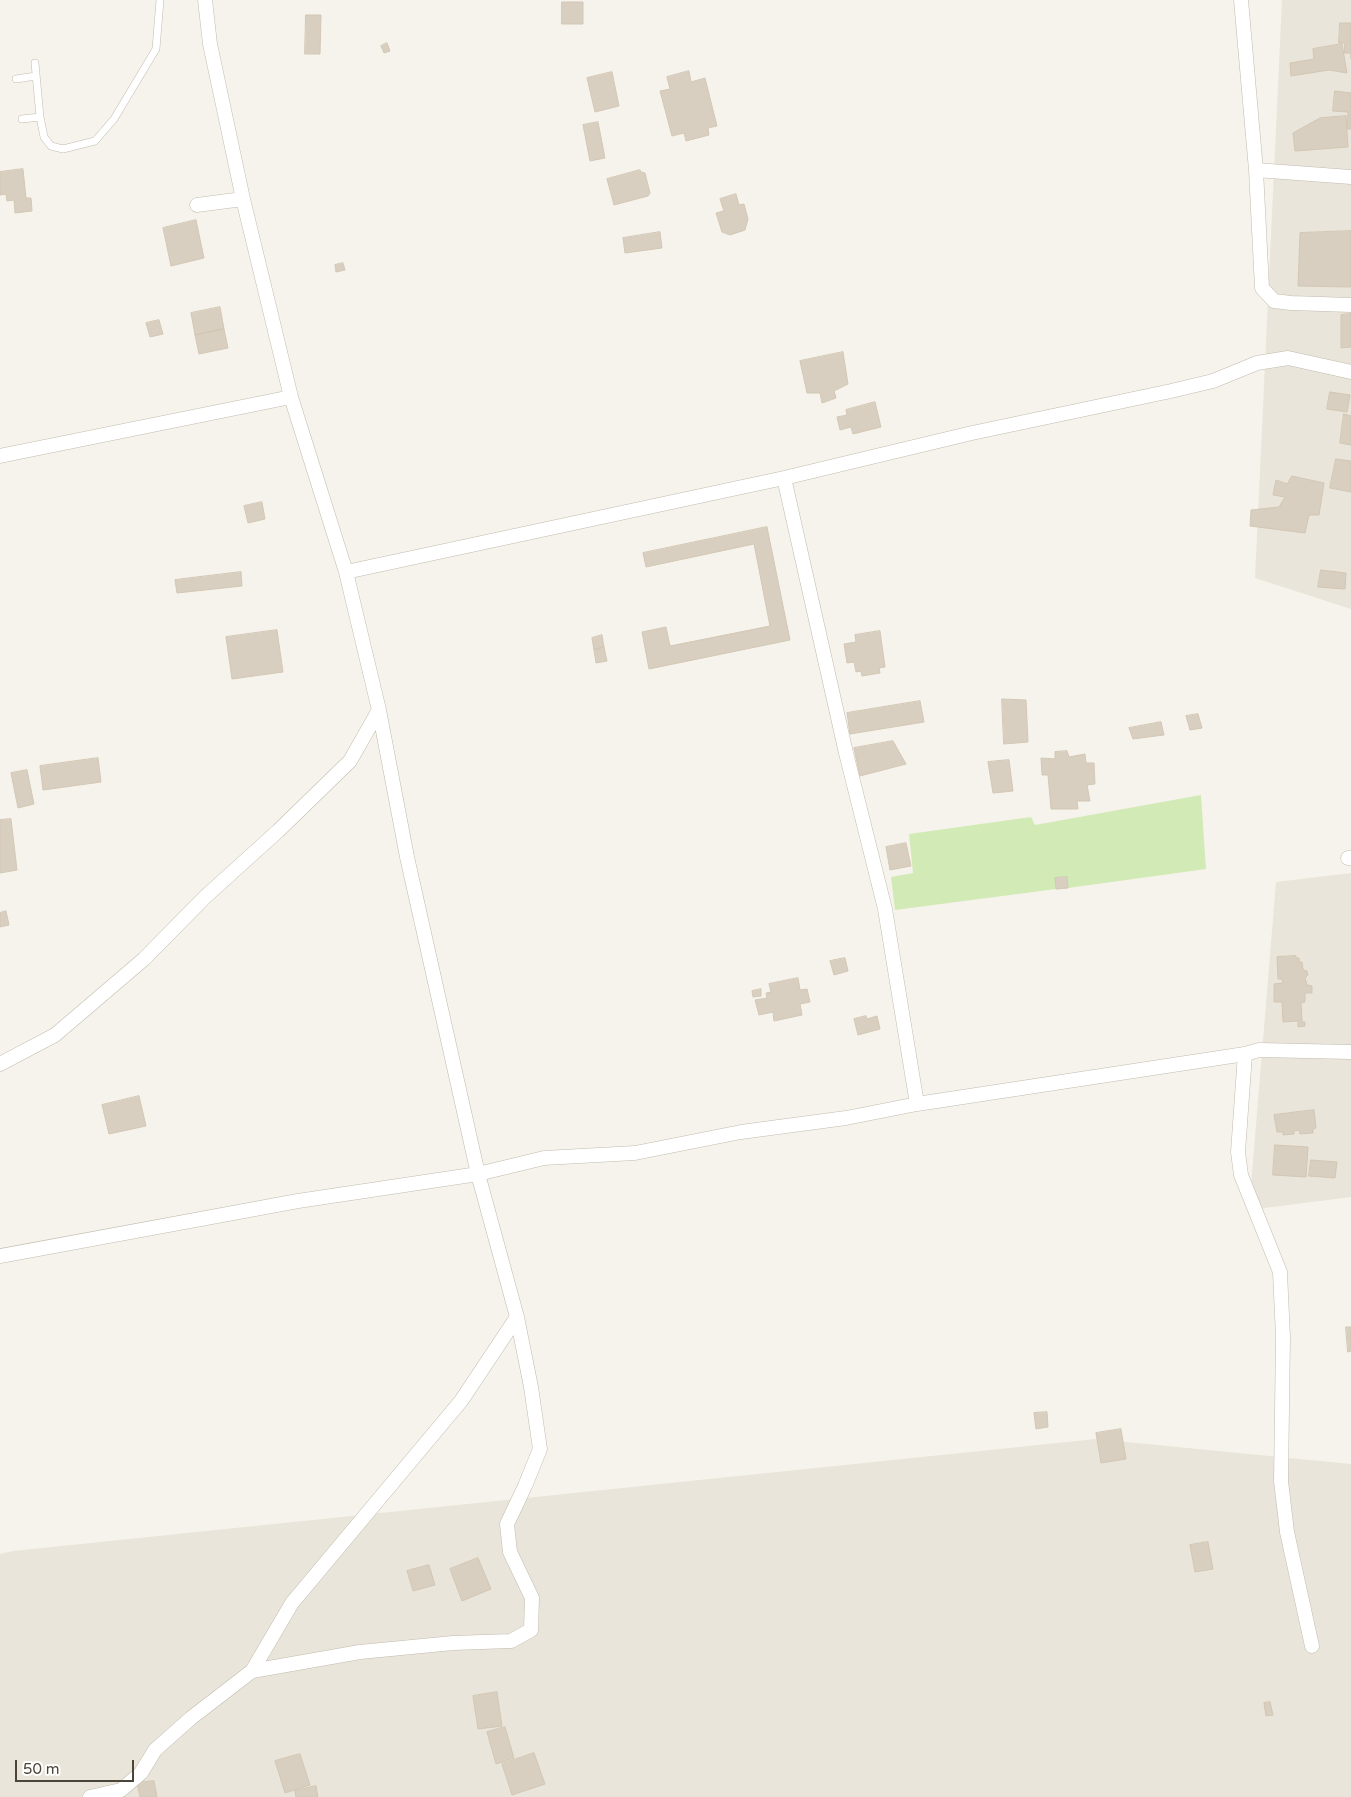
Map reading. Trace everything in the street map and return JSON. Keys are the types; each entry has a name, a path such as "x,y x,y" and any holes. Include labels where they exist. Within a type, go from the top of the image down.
{"street":[{"path":"205,0 210,44 243,199 291,397 346,572 379,710 407,856 478,1174 517,1317 531,1387 540,1449 507,1524 510,1552 532,1598 531,1630 511,1641 453,1643 360,1652 252,1671"},
{"path":"1241,0 1256,170 1262,288 1274,301 1351,305"},
{"path":"1256,170 1351,177"},
{"path":"197,205 243,199"},
{"path":"346,572 784,478 972,432 1213,381 1257,364 1288,358 1351,372"},
{"path":"0,456 291,397"},
{"path":"784,478 844,744 885,908 917,1104"},
{"path":"0,1064 55,1035 144,959 205,897 278,831 350,761 379,710"},
{"path":"0,1256 298,1201 478,1174 544,1158 635,1153 741,1132 846,1118 917,1104 1245,1054 1259,1050 1351,1052"},
{"path":"1245,1054 1238,1152 1241,1175 1280,1272 1283,1337 1281,1481 1288,1532 1312,1646"},
{"path":"90,1797 121,1790 141,1772 156,1750 191,1718 252,1671 292,1603 461,1401 517,1317"}],"lane":[{"path":"35,63 44,137 51,146 63,149 95,141 114,119 156,49 160,0"},
{"path":"16,79 36,76"},
{"path":"22,119 40,116"}],"shaded area":[{"path":"1282,0 1351,0 1351,609 1255,578"},
{"path":"1351,873 1351,1197 1249,1210 1276,882"},
{"path":"1096,1439 1351,1464 1351,1797 0,1797 0,1554 13,1551"}],"green space":[{"path":"1201,795 1206,869 1068,888 1067,877 1055,878 1056,889 895,910 891,877 913,873 909,834 1031,817 1035,825"}],"building":[{"path":"562,2 583,2 583,24 562,24"},
{"path":"306,15 321,15 320,54 305,54"},
{"path":"1340,23 1351,23 1351,53 1344,53 1345,43 1339,43"},
{"path":"387,43 390,51 384,53 381,46"},
{"path":"1342,44 1347,73 1329,70 1291,76 1290,63 1314,59 1313,49"},
{"path":"689,71 691,82 705,78 717,126 708,128 709,135 686,141 684,133 672,136 660,91 670,89 667,77"},
{"path":"612,72 619,106 595,112 587,78"},
{"path":"1335,91 1351,93 1351,129 1347,129 1348,112 1333,111"},
{"path":"1346,116 1348,147 1295,151 1293,133 1320,118"},
{"path":"598,122 605,158 590,161 583,125"},
{"path":"23,169 26,198 31,198 32,211 15,213 14,200 7,201 6,194 0,195 0,172"},
{"path":"640,170 645,173 650,193 648,196 614,205 607,179"},
{"path":"736,194 739,205 744,204 748,219 745,230 730,235 722,232 716,213 724,211 720,199"},
{"path":"196,220 204,258 171,266 163,228"},
{"path":"1351,231 1351,287 1298,286 1300,233"},
{"path":"660,232 662,248 625,253 623,238"},
{"path":"343,263 345,270 336,272 335,265"},
{"path":"220,307 224,329 195,335 191,313"},
{"path":"1351,314 1351,347 1341,348 1341,315"},
{"path":"159,320 163,334 150,337 146,323"},
{"path":"224,329 228,348 199,354 195,335"},
{"path":"843,352 848,384 834,391 836,398 822,403 820,393 807,393 800,361"},
{"path":"1330,392 1350,395 1347,412 1327,409"},
{"path":"875,402 881,427 853,434 851,427 840,430 837,417 847,415 846,410"},
{"path":"1344,414 1351,416 1351,445 1340,443"},
{"path":"1336,459 1351,461 1351,492 1330,488"},
{"path":"1292,476 1324,483 1319,515 1309,515 1305,533 1250,526 1251,510 1279,507 1285,497 1273,495 1276,480 1287,484"},
{"path":"262,502 265,519 248,523 244,506"},
{"path":"767,527 790,640 649,669 642,632 666,627 670,646 770,626 754,544 646,567 643,553"},
{"path":"1321,570 1346,573 1345,589 1318,587"},
{"path":"241,572 242,586 177,593 175,580"},
{"path":"277,630 283,672 232,679 226,637"},
{"path":"880,631 885,667 879,668 880,673 862,676 861,671 856,672 854,662 847,663 844,644 856,642 855,635"},
{"path":"602,635 604,647 594,650 592,638"},
{"path":"604,647 607,661 596,663 594,650"},
{"path":"1002,699 1026,700 1028,742 1004,744"},
{"path":"920,701 924,722 850,734 847,713"},
{"path":"1198,714 1202,728 1190,730 1186,716"},
{"path":"1161,722 1164,735 1133,739 1129,728"},
{"path":"893,741 906,764 860,776 854,748"},
{"path":"1067,751 1069,757 1085,754 1086,763 1094,763 1095,784 1087,785 1090,801 1077,801 1078,809 1051,809 1048,775 1042,775 1041,758 1055,759 1055,752"},
{"path":"98,758 101,782 43,790 40,766"},
{"path":"1009,760 1013,791 993,793 988,762"},
{"path":"27,770 34,804 18,808 11,773"},
{"path":"11,819 17,870 0,873 0,820"},
{"path":"906,843 911,866 890,870 886,847"},
{"path":"1067,877 1068,888 1056,889 1055,878"},
{"path":"6,911 9,925 0,927 0,913"},
{"path":"1296,956 1296,958 1299,958 1299,962 1302,962 1303,970 1307,971 1308,975 1305,978 1307,985 1312,986 1312,993 1305,993 1305,1002 1301,1003 1302,1022 1305,1022 1305,1026 1298,1027 1298,1021 1283,1022 1282,1002 1274,1002 1274,984 1283,983 1282,979 1278,979 1277,957"},
{"path":"845,958 848,971 834,975 830,961"},
{"path":"798,978 800,990 807,989 810,1002 800,1004 802,1015 774,1021 773,1012 759,1015 755,1000 767,998 766,993 771,992 769,984"},
{"path":"761,989 761,996 753,997 752,991"},
{"path":"866,1016 867,1019 877,1016 880,1029 858,1035 854,1019"},
{"path":"139,1096 146,1126 109,1134 102,1105"},
{"path":"1314,1110 1316,1128 1313,1129 1313,1133 1300,1134 1299,1130 1294,1131 1294,1134 1283,1135 1283,1132 1277,1132 1274,1115"},
{"path":"1275,1145 1308,1147 1306,1177 1273,1175"},
{"path":"1311,1160 1337,1162 1335,1178 1309,1176"},
{"path":"1346,1327 1351,1327 1351,1351 1348,1352"},
{"path":"1047,1412 1048,1427 1036,1429 1034,1413"},
{"path":"1121,1429 1126,1459 1101,1463 1096,1433"},
{"path":"1208,1542 1213,1569 1195,1572 1190,1545"},
{"path":"478,1558 491,1589 462,1601 450,1569"},
{"path":"429,1565 435,1585 413,1591 407,1571"},
{"path":"497,1692 502,1726 478,1729 473,1696"},
{"path":"1270,1702 1273,1715 1266,1716 1264,1703"},
{"path":"505,1727 514,1758 496,1764 487,1732"},
{"path":"534,1753 545,1784 512,1795 502,1764"},
{"path":"300,1754 310,1785 285,1793 275,1761"},
{"path":"154,1781 157,1797 140,1797 137,1783"},
{"path":"316,1786 318,1797 296,1797 295,1791"}]}
